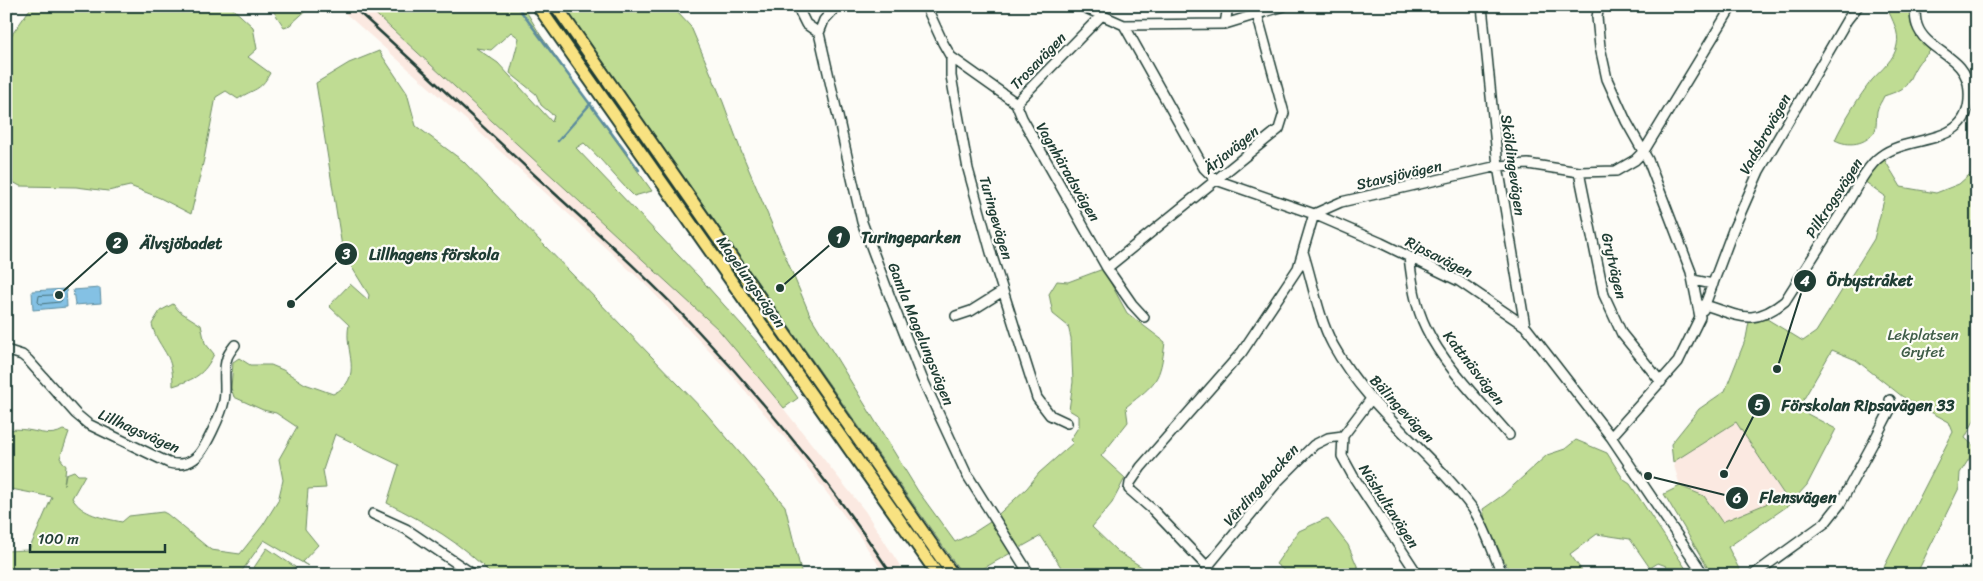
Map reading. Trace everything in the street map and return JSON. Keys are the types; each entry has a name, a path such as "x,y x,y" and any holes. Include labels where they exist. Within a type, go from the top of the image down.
{"main road":[{"name":"Magelungsvägen","path":"538,6 938,575"},
{"name":"Magelungsvägen","path":"556,6 953,575"}],"street":[{"path":"797,6 806,24 819,33 824,20 836,6"},
{"name":"Turingevägen","path":"926,6 951,57 951,76 968,169 1036,398 1050,415 1067,423"},
{"path":"1081,6 1124,25 1225,24 1284,6"},
{"path":"1225,24 1228,6"},
{"name":"Sköldingevägen","path":"1482,6 1498,166 1525,326"},
{"path":"1599,6 1597,17 1600,47 1607,79 1626,121 1644,151 1693,280 1700,317"},
{"name":"Stavsjövägen","path":"1314,214 1341,202 1498,166 1528,164 1580,172 1616,172 1635,160 1644,151 1732,6"},
{"name":"Vadsbrovägen","path":"1611,437 1678,362 1700,317 1744,204 1759,171 1846,20 1858,6"},
{"name":"Pilkrogsvägen","path":"1705,305 1747,318 1764,315 1772,311 1784,301 1860,182 1879,157 1892,148 1942,136 1956,128 1964,118 1969,104 1970,89 1964,71 1949,56 1930,44 1917,26 1915,6"},
{"name":"Ärjavägen","path":"1107,268 1280,129 1284,113 1257,14"},
{"name":"Trosavägen","path":"1016,103 1101,16"},
{"path":"1124,25 1204,168 1216,180"},
{"name":"Gamla Magelungsvägen","path":"819,33 828,82 862,222 893,305 922,378 966,473 1030,575"},
{"path":"951,57 1016,103"},
{"name":"Vagnhäradsvägen","path":"1016,103 1022,118 1107,268 1144,318"},
{"name":"Grytvägen","path":"1580,172 1604,296 1622,334 1660,382"},
{"name":"Ripsavägen","path":"1216,180 1314,214 1409,257 1459,281 1525,326 1611,437 1704,575"},
{"path":"1215,575 1153,510 1132,493 1129,489 1130,483 1242,352 1298,268 1314,214"},
{"name":"Bälingevägen","path":"1304,252 1322,321 1333,345 1371,400 1416,444 1474,511 1503,575"},
{"name":"Kattnäsvägen","path":"1409,257 1416,302 1426,328 1442,356 1509,435"},
{"path":"1693,280 1713,284"},
{"path":"956,316 971,311 1003,291"},
{"name":"Lillhagsvägen","path":"6,350 22,355 28,360 76,414 88,424 169,463 177,465 195,459 200,454 224,400 226,358 235,345"},
{"path":"1343,436 1371,400"},
{"path":"1753,575 1825,523 1840,504 1891,408 1890,400"},
{"name":"Vårdingebacken","path":"1208,566 1280,480 1314,445 1328,438 1343,436"},
{"name":"Näshultavägen","path":"1343,436 1342,456 1352,476 1418,575"},
{"path":"373,514 406,529 474,575"}],"shaded area":[{"path":"337,6 367,6 718,329 865,511 906,575 885,575 858,534 790,444 731,374 646,285 465,119"},
{"path":"1736,422 1785,497 1722,522 1704,496 1680,486 1673,462"}],"green space":[{"path":"32,6 230,6 253,27 257,49 248,57 270,73 260,87 238,99 226,91 216,97 191,214 160,198 130,186 108,191 76,187 20,186 6,178 6,43"},
{"path":"270,6 311,6 290,25 284,27"},
{"path":"367,6 523,6 541,36 652,191 634,196 584,143 576,148 698,276 758,343 798,398 784,408 718,329","holes":["511,32 519,38 510,73 536,94 541,105 554,116 552,122 498,63 476,48 491,50"]},
{"path":"564,6 677,6 678,13 691,27 810,315 918,491 955,542 990,522 1027,488 1039,473 1073,443 1070,440 1079,426 1079,416 1069,410 1073,382 1071,338 1068,326 1053,314 1049,294 1057,281 1068,282 1103,269 1127,313 1165,342 1159,374 1151,386 1126,407 1128,422 1101,456 1125,478 1112,503 1092,527 1117,551 1154,575 1066,575 1041,536 977,572 979,575 963,575"},
{"path":"1887,8 1909,8 1912,27 1930,51 1918,63 1903,88 1884,96 1877,113 1876,129 1871,136 1862,142 1845,144 1835,140 1842,125 1862,93 1891,60 1896,50 1898,40"},
{"path":"379,51 407,93 416,126 463,161 705,412 785,506 802,575 492,575 469,553 443,534 387,503 399,465 335,434 323,470 326,488 308,489 305,529 318,545 302,562 308,566 264,540 239,575 43,575 23,569 20,575 6,575 6,551 29,550 52,497 6,488 6,430 22,429 50,434 63,430 69,432 60,458 66,466 64,485 66,474 74,471 78,475 85,475 72,498 81,508 94,515 122,522 129,516 163,512 211,550 240,554 263,525 278,501 283,480 279,459 297,427 276,413 263,410 234,397 231,388 233,362 239,358 250,365 271,365 305,384 333,394 343,388 349,380 351,363 348,335 349,325 329,306 350,284 368,300 369,295 343,253 316,83 349,63"},
{"name":"Lekplatsen Grytet","path":"1884,159 1901,187 1936,193 1959,184 1977,168 1977,415 1965,438 1976,448 1960,473 1959,488 1916,575 1880,575 1953,432 1949,422 1903,397 1856,360 1832,350 1798,409 1836,429 1807,485 1789,505 1728,547 1742,575 1712,575 1664,494 1680,486 1704,496 1722,522 1785,496 1736,422 1673,462 1671,444 1699,409 1725,391 1746,338 1749,322 1767,319 1803,341 1816,332 1874,239 1885,196 1864,181"},
{"path":"173,304 179,311 201,325 205,343 214,354 202,372 187,381 173,386 172,371 168,357 152,324 160,311"},
{"path":"1576,440 1607,453 1624,480 1630,484 1690,575 1668,575 1666,566 1658,563 1650,568 1630,539 1597,534 1570,554 1585,575 1511,575 1485,520 1483,509 1503,495 1547,455 1565,449"},
{"path":"1327,518 1348,545 1361,575 1290,575 1276,564 1299,531"},
{"path":"267,548 295,567 290,575 249,575"}],"water":[{"path":"100,288 101,303 75,305 73,290"},
{"path":"66,289 67,307 33,310 32,291"}],"waterway":[{"path":"517,6 639,170"},
{"path":"558,141 591,103"}],"railway":[{"path":"352,6 614,248 698,331 751,389 800,449 892,575"}],"place":[{"name":"Turingeparken","path":"780,288"},
{"name":"Älvsjöbadet","path":"59,295"},
{"name":"Lillhagens förskola","path":"291,304"},
{"name":"Örbystråket","path":"1777,369"},
{"name":"Förskolan Ripsavägen 33","path":"1724,474"},
{"name":"Flensvägen","path":"1648,476"}]}
